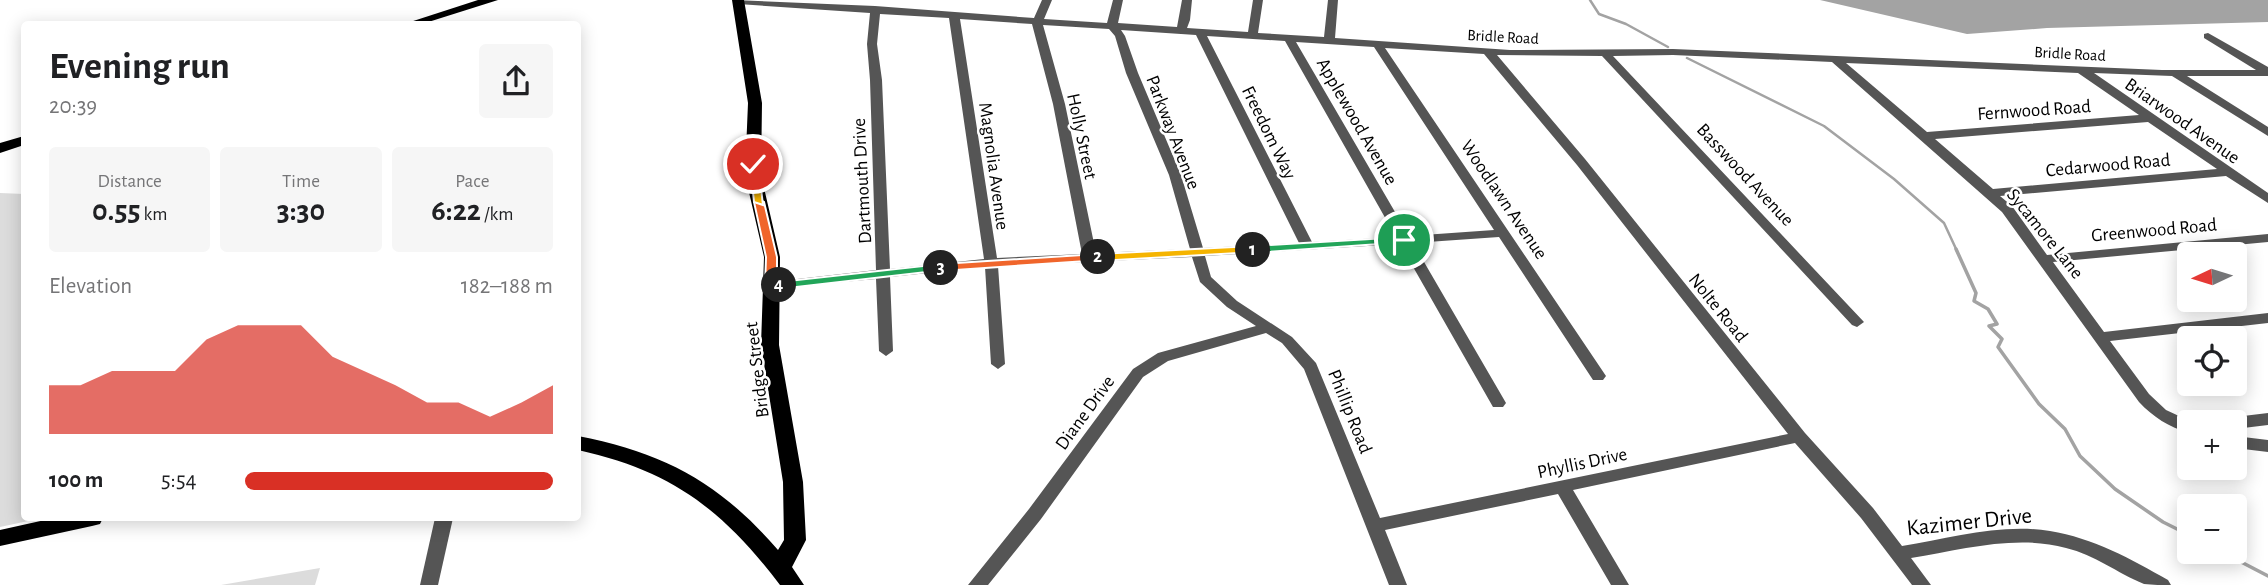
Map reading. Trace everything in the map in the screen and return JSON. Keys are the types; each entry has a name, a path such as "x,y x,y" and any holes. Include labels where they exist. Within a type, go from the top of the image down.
{"main road":[{"path":"420,21 492,0"},
{"name":"Bridge Street","path":"738,1 755,103 753,174 772,257 770,345 793,482 796,517 795,540 780,567"},
{"path":"0,148 21,141"},
{"path":"581,444 650,462 700,490 760,544 793,585"},
{"path":"0,538 78,521"}],"street":[{"path":"1037,22 1047,0"},
{"path":"1113,27 1112,19 1118,0"},
{"path":"1180,32 1185,20 1187,0"},
{"path":"1252,37 1258,0"},
{"path":"1329,41 1333,0"},
{"name":"Bridle Road","path":"738,1 1488,52 1673,52 2174,73 2268,72"},
{"name":"Dartmouth Drive","path":"875,9 872,44 886,351"},
{"name":"Magnolia Avenue","path":"954,15 989,263 994,282 998,364"},
{"name":"Holly Street","path":"1037,22 1059,104 1090,258"},
{"name":"Parkway Avenue","path":"1113,27 1120,36 1132,73 1175,174 1197,253"},
{"name":"Freedom Way","path":"1200,33 1307,246"},
{"path":"2208,36 2268,72"},
{"name":"Applewood Avenue","path":"1289,39 1499,403"},
{"name":"Woodlawn Avenue","path":"1378,44 1598,376"},
{"name":"Nolte Road","path":"1488,52 1581,162 1799,437 1855,498 1922,585"},
{"name":"Basswood Avenue","path":"1605,53 1857,322"},
{"name":"Sycamore Lane","path":"1835,59 2007,209 2144,398 2160,414 2177,422"},
{"name":"Briarwood Avenue","path":"2080,69 2268,199"},
{"path":"2174,73 2268,132"},
{"name":"Fernwood Road","path":"1922,136 2149,118"},
{"name":"Cedarwood Road","path":"1990,193 2229,173"},
{"path":"771,286 989,263 1505,233"},
{"name":"Greenwood Road","path":"2044,259 2268,238"},
{"name":"Phillip Road","path":"1197,253 1205,279 1216,291 1287,340 1311,367 1398,585"},
{"path":"2101,337 2268,318"},
{"name":"Diane Drive","path":"977,585 1035,513 1139,373 1163,357 1269,327"},
{"path":"2247,422 2268,419"},
{"name":"Phyllis Drive","path":"1373,526 1799,437"},
{"path":"2247,443 2268,446"},
{"path":"1563,487 1620,585"},
{"path":"429,585 443,521"},
{"name":"Kazimer Drive","path":"1898,553 1995,539 2048,537 2101,552 2162,585"}],"shaded area":[{"path":"1820,0 2268,0 2268,22 2047,28 1967,34"},
{"path":"0,193 21,194 21,521 28,521 0,527"},
{"path":"320,568 315,585 221,585"}],"waterway":[{"path":"1590,0 1599,14 1626,24 1668,47"},
{"path":"1687,58 1824,126 1894,179 1944,223 1957,251"},
{"path":"1956,249 1976,293 1974,301 1988,309 1997,324 1989,326 2002,339 1998,347 2039,404 2065,429 2080,456 2115,489 2177,529"},
{"path":"2245,564 2268,576"}],"route":[{"path":"753,164 772,257 771,286 985,263 1404,240"}]}
